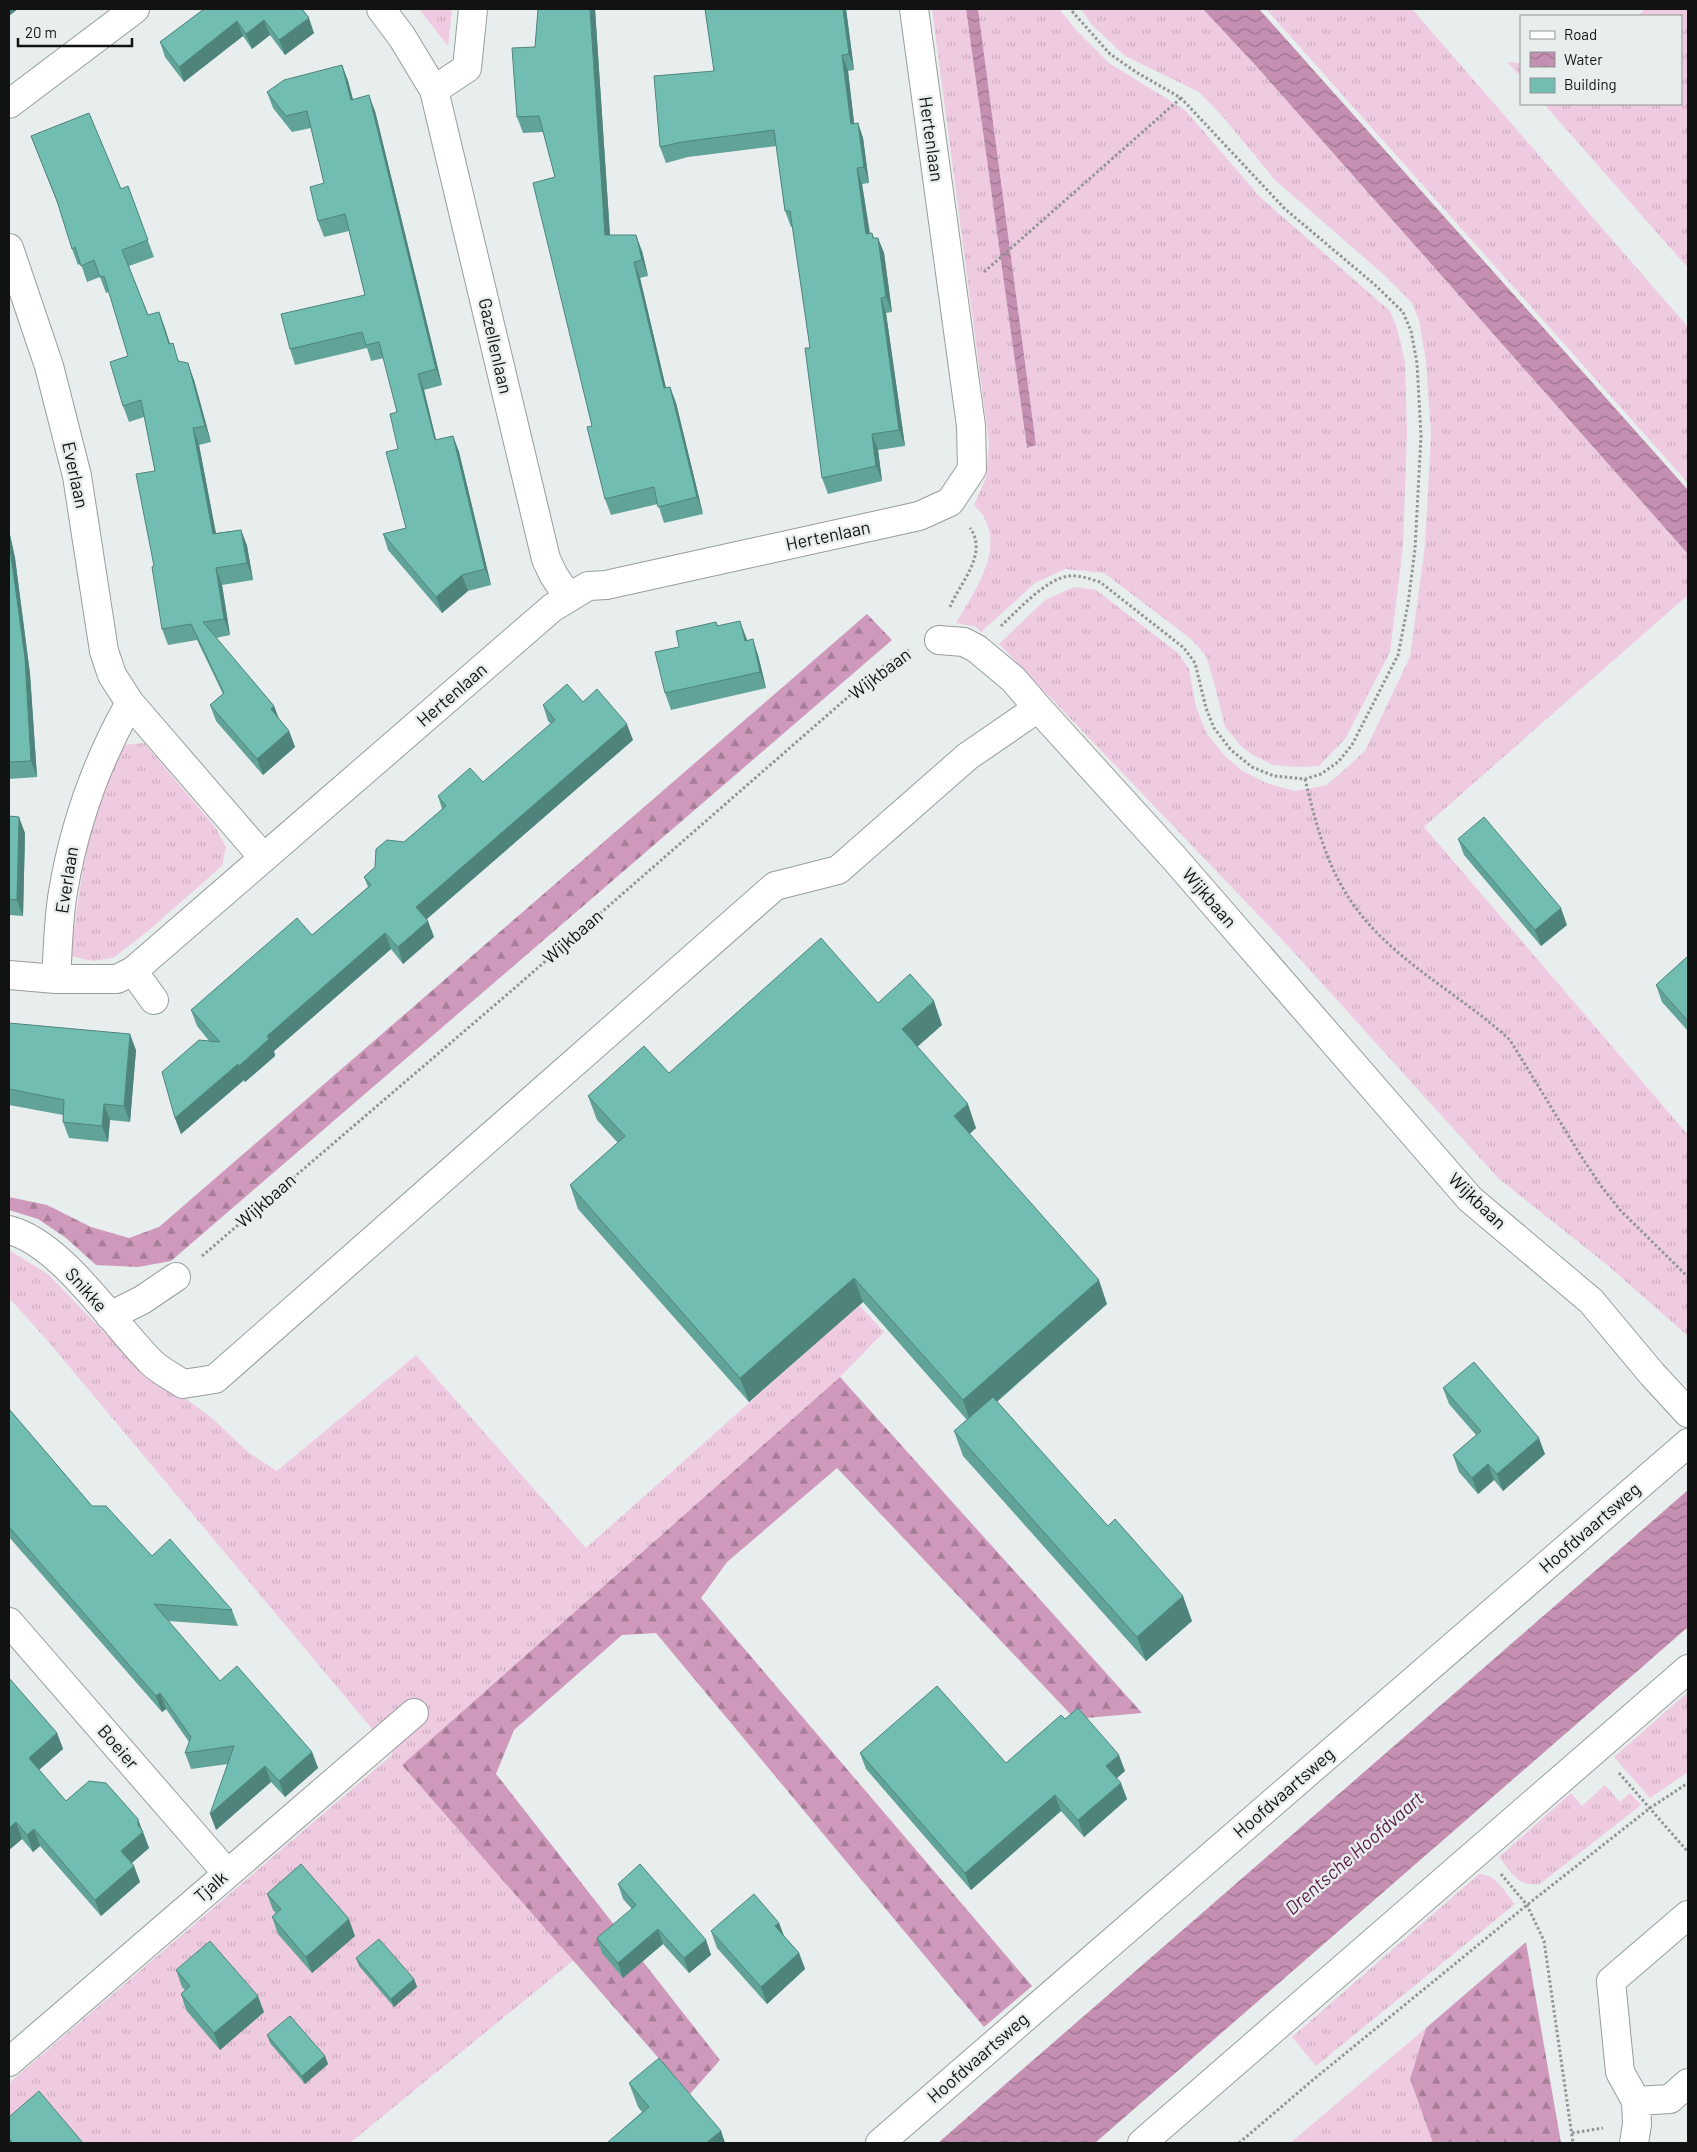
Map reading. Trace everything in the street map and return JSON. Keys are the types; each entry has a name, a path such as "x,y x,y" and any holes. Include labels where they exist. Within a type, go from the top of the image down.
{"street":[{"path":"9,104 135,9"},
{"name":"Gazellenlaan","path":"381,9 402,36 434,90 546,559 568,598"},
{"path":"434,90 467,68 473,9"},
{"name":"Hertenlaan","path":"9,976 56,979 117,979 134,971 552,608 588,586 606,585 920,516 950,502 972,469 971,426 914,9"},
{"name":"Everlaan","path":"9,248 49,366 77,476 104,650 112,675 130,703 263,857"},
{"name":"Wijkbaan","path":"939,640 964,642 977,649 1013,678 1187,873 1470,1199 1591,1301 1652,1374 1688,1413"},
{"name":"Everlaan","path":"56,979 62,894 74,839 110,738 130,703"},
{"name":"Snikke","path":"9,1230 23,1233 68,1267 152,1364 183,1384 215,1379 775,886 838,870 968,756 1038,708"},
{"path":"134,971 154,1000"},
{"path":"110,1316 142,1300 176,1277"},
{"name":"Hoofdvaartsweg","path":"880,2143 1688,1443"},
{"name":"Boeier","path":"9,1622 227,1873"},
{"path":"1142,2143 1688,1669"},
{"name":"Tjalk","path":"9,2062 414,1713"},
{"path":"1634,2143 1637,2124 1636,2101 1620,2072 1611,1981 1688,1915"},
{"path":"1636,2101 1670,2099 1688,2083"}],"path":[{"path":"977,649 1039,590 1068,576 1084,577 1100,582 1184,648 1195,663 1206,708 1214,728 1231,750 1252,768 1274,776 1305,779 1321,774 1338,762 1352,746 1398,655 1408,604 1415,549 1421,436 1417,363 1411,331 1403,312 1374,284 1285,209 1182,98 1136,72 1110,54 1070,9"},
{"path":"986,271 1182,98"},
{"path":"939,640 952,600 973,563 976,552 972,531 950,502"},
{"name":"Wijkbaan","path":"176,1277 517,986 888,663 914,647 939,640"},
{"path":"1305,779 1315,819 1330,860 1343,889 1356,909 1414,966 1494,1025 1510,1040 1580,1156 1601,1186 1621,1211 1688,1277"},
{"path":"1615,1768 1688,1852"},
{"path":"1239,2143 1314,2079 1528,1905 1650,1808 1688,1783"},
{"path":"1480,1850 1528,1905 1544,1942 1573,2143"}],"green space":[{"path":"419,9 452,9 448,46"},
{"path":"932,9 966,9 1027,448 1036,445 978,9 1059,9 1077,31 1109,63 1185,110 1260,197 1390,311 1397,328 1405,362 1407,433 1403,547 1390,652 1345,739 1319,766 1273,765 1251,754 1240,745 1225,727 1206,656 1191,639 1104,573 1065,569 1035,583 981,632 976,627 956,623 978,586 988,558 990,545 989,531 983,516 974,505 986,478 989,443"},
{"path":"1081,9 1203,9 1257,67 1688,554 1688,595 1424,827 1688,1135 1688,1336 1606,1264 1498,1178 1289,947 999,644 1045,600 1074,587 1096,590 1178,653 1189,669 1196,707 1207,734 1224,755 1241,770 1266,783 1295,791 1327,785 1365,751 1410,657 1425,546 1431,434 1426,361 1419,320 1412,303 1383,274 1276,181 1223,117 1199,92 1125,56 1091,24"},
{"path":"1266,9 1412,9 1688,327 1688,483"},
{"path":"1645,9 1688,9 1688,268 1545,105 1682,105 1682,15 1639,15"},
{"path":"1507,62 1520,63 1520,76"},
{"path":"867,614 892,640 171,1261 138,1267 96,1265 66,1238 38,1219 9,1210 9,1197 47,1205 91,1227 129,1238 159,1227"},
{"path":"144,743 215,827 226,847 222,866 148,931 113,958 93,961 70,956 84,862 101,793 111,768 124,745"},
{"path":"9,1250 49,1275 146,1378 177,1392 212,1418 249,1453 277,1471 416,1355 586,1548 859,1305 884,1332 840,1377 402,1765 574,1960 350,2143 9,2143 9,2083 393,1754 47,1340 9,1298"},
{"path":"840,1377 1142,1713 1075,1719 837,1468 727,1562 701,1598 1032,1986 984,2027 656,1633 622,1635 514,1730 496,1774 720,2060 690,2094 402,1765"},
{"path":"1688,1692 1688,1772 1650,1798 1614,1757"},
{"path":"1605,1785 1620,1802 1630,1793 1641,1805 1540,1884 1526,1883 1516,1878 1499,1857 1571,1793 1582,1806"},
{"path":"1479,1874 1495,1880 1515,1904 1316,2066 1292,2037"},
{"path":"1526,1942 1561,2143 1433,2143 1410,2079 1426,2028"},
{"path":"1426,2028 1410,2079 1433,2143 1290,2143"}],"water":[{"path":"966,9 978,9 1036,445 1027,448"},
{"path":"1203,9 1259,9 1688,490 1688,554 1257,67"},
{"name":"Drentsche Hoofdvaart","path":"1688,1490 1688,1627 1095,2143 938,2143"}],"building":[{"path":"204,9 302,9 309,18 279,40 264,20 246,34 237,21 179,67 160,42"},
{"path":"538,9 590,9 605,235 636,235 642,260 634,262 664,388 670,387 697,497 658,507 654,487 605,499 587,427 592,426 533,183 555,177 539,116 517,117 512,48 535,47"},
{"path":"705,9 843,9 849,54 842,55 851,124 858,123 864,167 857,168 866,234 872,233 873,238 878,238 886,297 881,298 899,430 872,434 876,466 822,478 805,348 810,348 790,211 785,211 774,130 682,142 660,147 654,76 714,71"},
{"path":"342,65 351,100 369,95 436,369 418,374 435,440 453,436 485,569 462,575 436,597 383,534 406,528 386,452 398,449 390,414 397,412 379,342 366,345 362,332 290,349 281,314 365,295 345,214 318,221 310,187 324,183 307,111 286,116 267,92 284,80"},
{"path":"89,113 121,189 128,186 148,240 122,250 148,315 159,312 169,344 173,343 178,361 188,363 205,426 193,428 213,534 241,530 247,563 216,568 224,619 203,622 274,706 271,709 289,731 257,759 210,705 224,693 191,624 162,629 152,567 154,566 136,474 155,471 141,400 123,406 110,362 128,356 104,276 100,277 94,260 81,266 75,247 72,249 57,201 31,136"},
{"path":"9,541 25,658 31,761 9,762"},
{"path":"740,621 745,641 753,639 760,672 665,693 655,652 679,647 676,631 716,622 717,626"},
{"path":"567,684 583,702 597,689 627,724 416,907 428,921 398,947 385,933 267,1036 269,1039 239,1066 238,1064 175,1118 162,1072 199,1040 220,1042 191,1010 297,918 312,935 371,885 364,877 375,867 376,849 387,840 404,842 446,806 438,796 470,768 483,782 555,720 543,705"},
{"path":"9,816 19,817 17,900 9,899"},
{"path":"1484,817 1561,908 1535,930 1458,839"},
{"path":"821,938 878,1003 910,974 934,1001 902,1029 968,1104 954,1116 1099,1280 963,1400 854,1278 740,1378 570,1185 625,1136 588,1096 644,1046 669,1073"},
{"path":"1688,956 1688,1021 1656,985"},
{"path":"9,1023 130,1034 124,1106 104,1104 102,1126 63,1122 64,1100 9,1089"},
{"path":"1474,1362 1539,1438 1497,1474 1488,1464 1472,1478 1453,1455 1481,1431 1443,1388"},
{"path":"993,1397 1108,1526 1115,1519 1183,1596 1137,1637 954,1431"},
{"path":"9,1409 92,1506 106,1506 152,1556 170,1539 232,1610 154,1604 220,1681 237,1666 312,1752 279,1781 265,1766 210,1814 234,1746 185,1753 191,1737 160,1693 156,1696 9,1527"},
{"path":"9,1678 57,1733 29,1758 66,1801 89,1781 106,1783 138,1819 138,1825 143,1832 121,1851 134,1866 95,1900 34,1829 27,1835 16,1822 9,1828"},
{"path":"937,1686 1006,1763 1061,1715 1065,1719 1078,1708 1119,1755 1106,1766 1121,1783 1078,1820 1055,1795 965,1873 860,1753"},
{"path":"301,1864 349,1919 306,1957 272,1917 281,1909 267,1894"},
{"path":"640,1864 706,1940 684,1958 658,1929 618,1963 597,1938 636,1905 618,1884"},
{"path":"754,1894 779,1923 775,1926 799,1953 761,1987 711,1931"},
{"path":"379,1939 414,1979 391,1999 356,1958"},
{"path":"210,1941 258,1996 214,2033 181,1994 190,1986 176,1970"},
{"path":"290,2016 325,2056 302,2076 267,2035"},
{"path":"659,2058 721,2131 706,2143 609,2143 649,2107 629,2083"},
{"path":"39,2091 83,2143 13,2143 9,2138 9,2117"}]}
